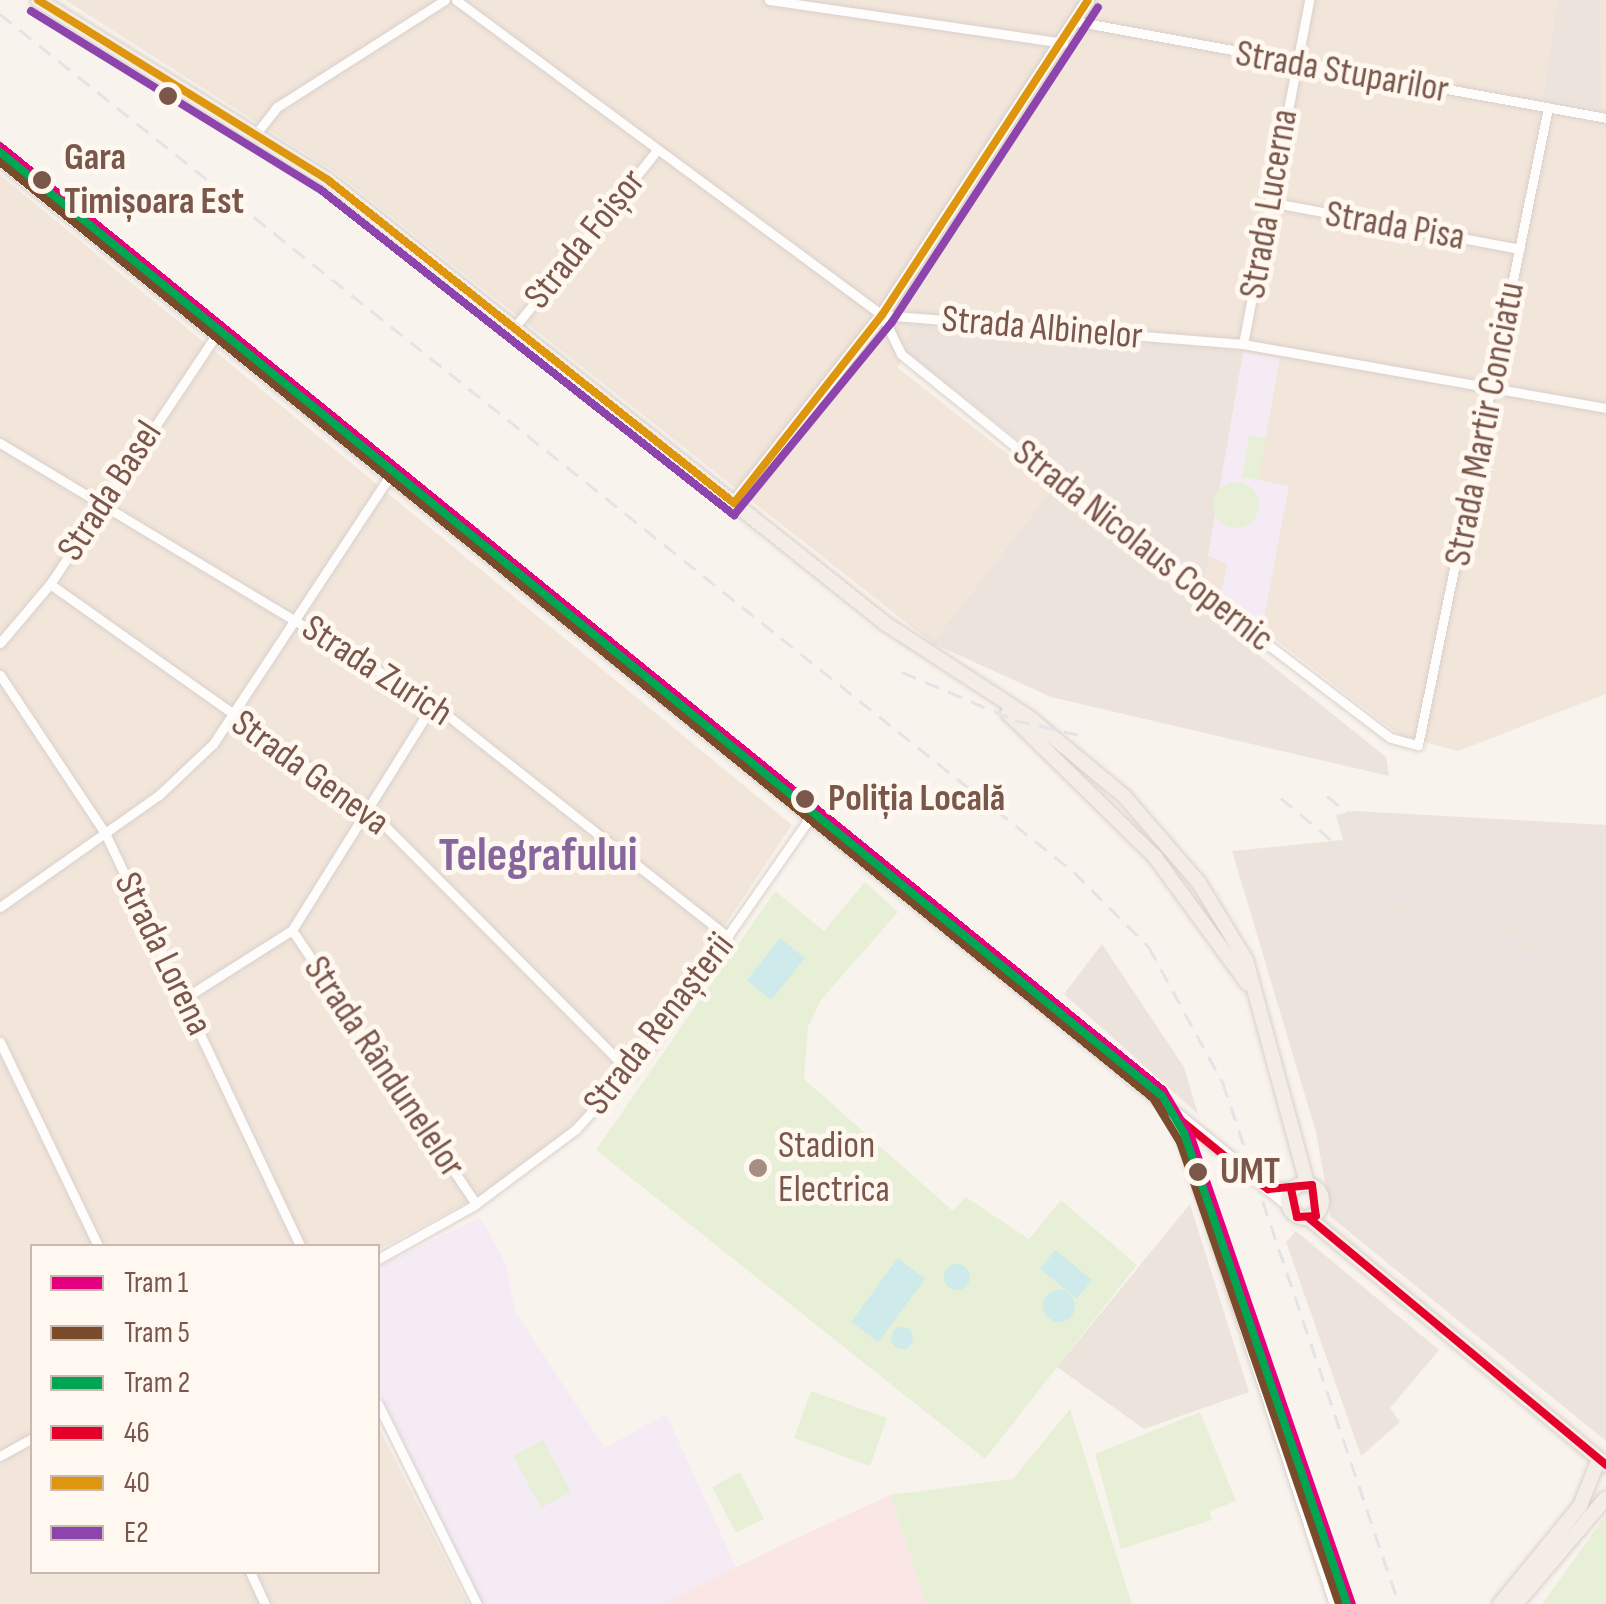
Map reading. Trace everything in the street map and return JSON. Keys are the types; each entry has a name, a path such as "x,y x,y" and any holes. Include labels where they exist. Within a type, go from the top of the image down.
{"main road":[{"path":"38,0 336,187 734,503 989,696 1173,878 1257,998 1307,1183 1320,1198 1310,1219"},
{"path":"1307,1183 1292,1189 1290,1206 1602,1462 1580,1506 1500,1604"},
{"path":"1516,1604 1603,1504"}],"street":[{"path":"255,135 277,107 446,0"},
{"path":"456,0 882,315"},
{"path":"769,0 1065,43"},
{"path":"734,503 882,315 1079,22 1088,0"},
{"name":"Strada Lucerna","path":"1243,344 1309,0"},
{"name":"Strada Stuparilor","path":"1079,22 1606,118"},
{"name":"Strada Martir Conciatu","path":"1424,739 1548,108"},
{"name":"Strada Foișor","path":"514,328 656,150"},
{"path":"0,160 808,820 1290,1206"},
{"name":"Strada Pisa","path":"1270,202 1520,249"},
{"name":"Strada Albinelor","path":"882,315 1243,344 1606,408"},
{"name":"Strada Nicolaus Copernic","path":"882,315 901,354 1128,538 1391,738 1410,747 1424,739"},
{"name":"Strada Basel","path":"0,643 50,584 216,335"},
{"name":"Strada Zurich","path":"0,443 104,500 432,704 728,936"},
{"path":"0,907 192,766 232,715 292,616 389,478"},
{"name":"Strada Geneva","path":"50,584 368,809 631,1073"},
{"name":"Strada Lorena","path":"0,675 105,833 299,1244"},
{"path":"185,998 292,930 432,704"},
{"name":"Strada Renașterii","path":"380,1258 476,1204 534,1165 631,1073 808,820"},
{"name":"Strada Rândunelelor","path":"292,930 476,1204"},
{"path":"0,1042 97,1244"},
{"path":"1174,1116 1334,1604"},
{"path":"1268,1189 1292,1189"},
{"path":"380,1408 478,1604"},
{"path":"4,1454 30,1439"},
{"path":"251,1574 265,1604"}],"shaded area":[{"path":"65,0 1606,0 1606,694 1458,751 1401,736 1204,585 1208,556 913,326 898,368 1052,489 932,643 335,172"},
{"path":"1558,0 1599,0 1601,108 1543,99"},
{"path":"0,175 792,825 626,1073 548,1149 484,1193 380,1249 380,1244 30,1244 30,1574 380,1574 380,1430 468,1604 0,1604"},
{"path":"912,326 1243,352 1204,585 903,350"},
{"path":"1243,352 1280,358 1258,480 1289,486 1262,629 1220,598 1227,564 1208,556"},
{"path":"1052,489 1386,757 1389,776 1051,697 932,643"},
{"path":"1354,811 1606,825 1606,1441 1331,1217 1316,1132 1232,851 1343,840 1336,815"},
{"path":"1102,944 1184,1067 1198,1114 1064,994"},
{"path":"1190,1204 1249,1392 1144,1429 1057,1367"},
{"path":"480,1217 506,1264 515,1312 605,1448 666,1414 736,1567 661,1604 482,1604 380,1395 380,1266"},
{"path":"1296,1231 1439,1350 1390,1408 1400,1422 1361,1456 1286,1242"},
{"path":"890,1495 926,1604 661,1604 773,1549"}],"green space":[{"path":"1249,435 1266,438 1258,480 1242,477"},
{"path":"1236,482 1252,489 1259,505 1252,521 1236,528 1220,521 1213,505 1220,489"},
{"path":"865,882 898,912 821,1000 808,1027 804,1079 953,1211 966,1197 1029,1239 1061,1200 1137,1265 985,1459 596,1150 775,891 824,931"},
{"path":"811,1391 887,1418 870,1466 794,1438"},
{"path":"1070,1409 1132,1604 926,1604 890,1495 1013,1479"},
{"path":"1200,1412 1236,1501 1210,1511 1212,1520 1121,1549 1095,1454"},
{"path":"543,1440 571,1492 541,1508 513,1456"},
{"path":"740,1472 764,1519 736,1533 712,1487"},
{"path":"1606,1515 1606,1604 1542,1604"}],"water":[{"path":"780,938 805,958 771,1000 747,980"},
{"path":"1055,1250 1092,1280 1077,1299 1040,1269"},
{"path":"898,1258 925,1279 878,1342 851,1322"},
{"path":"957,1264 966,1268 970,1277 966,1286 957,1290 948,1286 944,1277 948,1268"},
{"path":"1059,1290 1070,1295 1075,1306 1070,1317 1059,1322 1048,1317 1043,1306 1048,1295"},
{"path":"902,1327 910,1330 910,1346 902,1349 894,1346 891,1338 894,1330"}],"tram line":[{"path":"0,146 6,150"},
{"name":"1","path":"0,146 1163,1090 1191,1137 1352,1604"},
{"name":"2","path":"0,152 1162,1096 1184,1133 1347,1604"},
{"name":"5","path":"0,162 1153,1098 1180,1142 1339,1604"}],"railway":[{"path":"0,14 1074,872 1149,947 1223,1083 1399,1604"},
{"path":"902,672 1015,720 1079,735"},
{"path":"1327,796 1549,972"},
{"path":"1281,798 1436,927"}],"transit line":[{"name":"40","path":"38,0 328,180 734,503 882,315 1088,0"},
{"name":"E2","path":"31,11 321,190 734,515 892,322 1098,7"},
{"name":"46","path":"0,160 1243,1171 1268,1189 1312,1185 1316,1216 1297,1217 1291,1189"},
{"name":"46","path":"1310,1219 1606,1465"}],"place":[{"name":"Gara Timișoara Est","path":"42,180"},
{"name":"Poliția Locală","path":"805,799"},
{"name":"Stadion Electrica","path":"758,1168"},
{"name":"UMT","path":"1198,1172"}],"district":[{"name":"Telegrafului","path":"538,856"}]}
